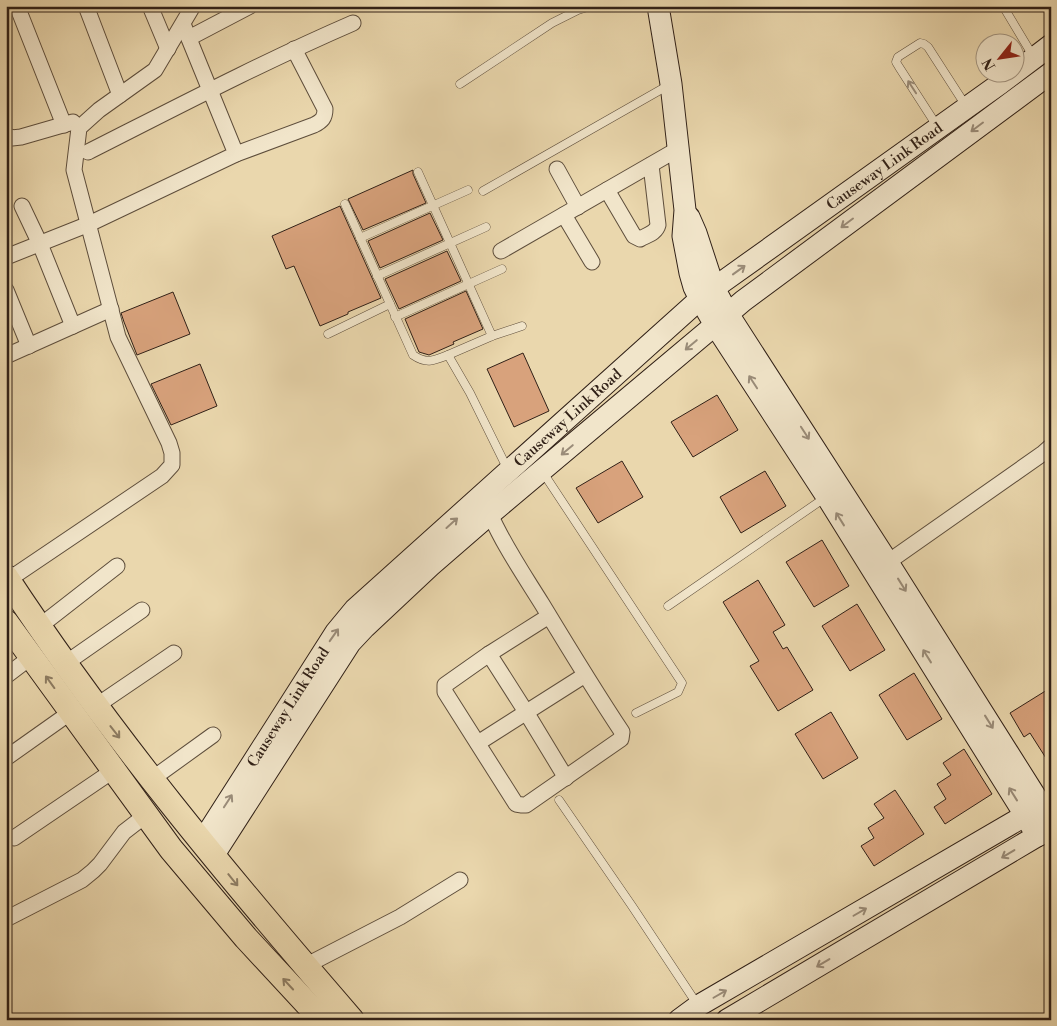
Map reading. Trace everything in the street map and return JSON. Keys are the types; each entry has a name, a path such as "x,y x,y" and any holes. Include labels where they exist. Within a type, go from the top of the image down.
{"main road":[{"path":"658,6 671,84 685,210 696,233 707,294 721,320 881,567 1042,825"},
{"name":"Causeway Link Road","path":"207,849 336,632 355,609 707,294 1043,51"},
{"name":"Causeway Link Road","path":"207,849 350,643 381,610 490,514 721,320 742,300 1051,73"},
{"path":"7,579 96,706 152,779 265,919 352,1020"},
{"path":"6,622 171,849 246,938 322,1020"},
{"path":"678,1020 698,1006 1042,825"},
{"path":"727,1020 1042,825"}],"street":[{"path":"18,6 64,125"},
{"path":"86,6 120,95"},
{"path":"150,6 168,49"},
{"path":"193,6 186,31 236,154"},
{"path":"7,579 162,476 172,465 172,453 169,444 118,337 74,170 79,128 155,70 168,49 186,31 250,6"},
{"path":"88,152 294,48 353,23"},
{"path":"6,257 89,224 236,154 320,122 325,115 325,109 294,48"},
{"path":"6,135 12,138 21,137 92,117"},
{"path":"501,251 678,149"},
{"path":"607,190 634,236 640,239 654,232 658,225 651,165"},
{"path":"557,169 578,207"},
{"path":"22,206 40,244 73,326"},
{"path":"564,215 592,262"},
{"path":"6,290 29,346"},
{"path":"6,356 111,309"},
{"path":"881,567 1034,460 1051,446"},
{"path":"490,514 500,536 622,732 621,739 522,806 516,804 444,692 445,685 488,654 549,616"},
{"path":"40,626 117,566"},
{"path":"66,663 142,610"},
{"path":"96,706 174,653"},
{"path":"488,654 566,778"},
{"path":"6,676 31,657"},
{"path":"478,743 585,675"},
{"path":"6,758 71,712"},
{"path":"152,779 213,735"},
{"path":"14,838 114,770"},
{"path":"6,919 82,880 96,868 124,832 146,814"},
{"path":"306,966 400,917 460,880"}],"lane":[{"path":"460,84 552,23 578,10 591,6"},
{"path":"1003,6 1043,51"},
{"path":"938,128 896,62 898,57 920,43 924,44 928,47 967,107"},
{"path":"483,191 671,84"},
{"path":"418,172 492,336"},
{"path":"360,238 468,190"},
{"path":"345,204 413,356 422,361 434,360 522,326"},
{"path":"377,276 486,228"},
{"path":"395,318 502,269"},
{"path":"328,334 390,304"},
{"path":"448,355 470,393 509,472"},
{"path":"542,470 682,683 678,692 636,713"},
{"path":"668,606 833,492"},
{"path":"559,800 698,1006"}],"building":[{"path":"413,170 426,203 363,230 348,199"},
{"path":"340,206 381,298 320,326 294,266 286,269 272,236"},
{"path":"430,213 443,240 380,268 368,241"},
{"path":"447,251 461,281 399,309 385,279"},
{"path":"466,291 483,329 429,355 419,352 405,319"},
{"path":"173,292 190,334 137,355 121,313"},
{"path":"523,353 549,411 514,427 487,369"},
{"path":"200,364 217,406 171,425 151,384"},
{"path":"717,395 738,430 693,457 671,422"},
{"path":"622,461 643,497 598,523 576,488"},
{"path":"765,471 786,506 741,533 720,497"},
{"path":"822,540 849,586 814,607 786,562"},
{"path":"758,580 785,625 773,632 783,649 787,647 813,690 778,711 750,666 759,661 723,602"},
{"path":"857,604 885,650 850,671 822,626"},
{"path":"914,673 942,719 907,740 879,695"},
{"path":"1047,690 1051,696 1051,766 1030,733 1024,737 1010,713"},
{"path":"831,712 858,758 823,779 795,734"},
{"path":"964,749 992,794 945,824 934,807 946,799 937,784 951,775 943,763"},
{"path":"895,790 924,834 874,866 861,846 874,838 868,828 884,818 874,804"}]}
